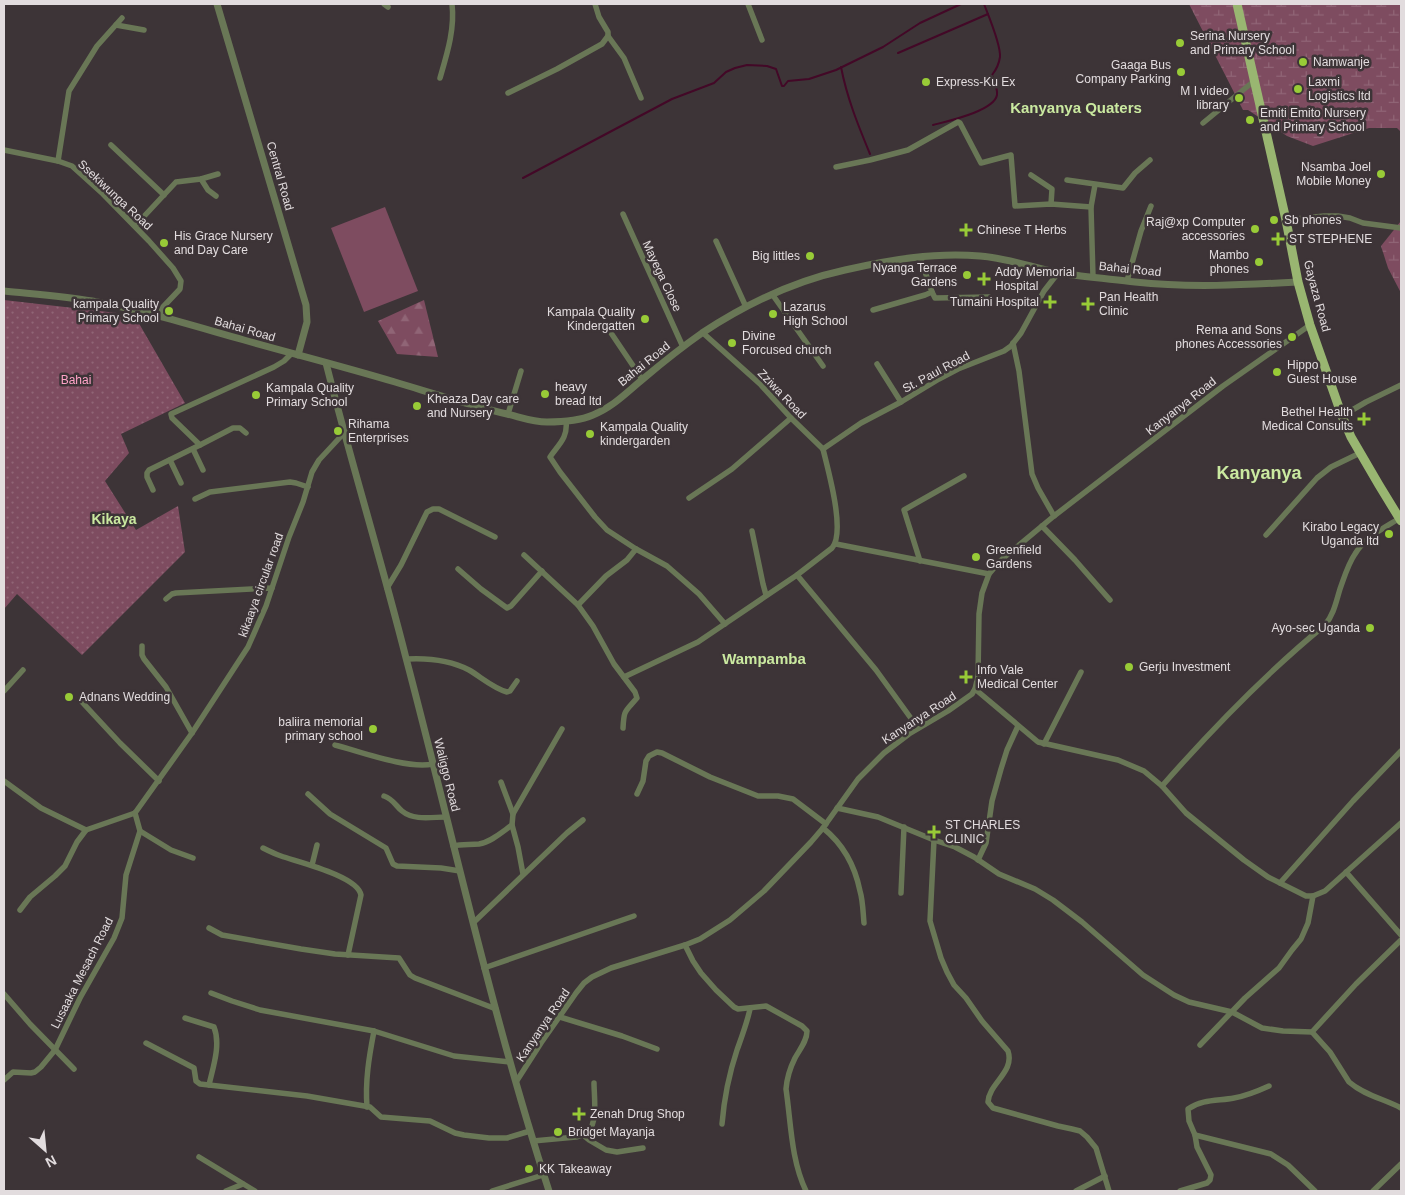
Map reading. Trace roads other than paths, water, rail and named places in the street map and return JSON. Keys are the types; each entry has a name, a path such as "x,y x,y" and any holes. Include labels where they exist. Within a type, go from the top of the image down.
{"main road":[{"name":"Gayaza Road","path":"1236,4 1286,220 1298,282 1310,325 1342,416 1360,453 1401,520"}],"street":[{"name":"Central Road","path":"217,4 306,305 307,322 295,354"},
{"path":"440,78 454,16 452,4"},
{"path":"595,4 599,17 608,32 608,36 624,58 640,98"},
{"path":"748,4 762,40"},
{"path":"58,161 69,91 96,46 122,18"},
{"path":"116,25 144,30"},
{"path":"508,93 602,44 608,36"},
{"path":"1203,123 1254,81"},
{"path":"836,167 896,155 958,122 981,163 1011,155 1015,206 1050,204 1091,207"},
{"path":"111,145 164,195"},
{"name":"Ssekiwunga Road","path":"4,150 58,161 72,166 135,226 173,268 181,281 180,289 163,307 159,316"},
{"path":"1067,180 1123,188 1135,173 1150,160"},
{"path":"135,226 176,182 201,179 218,174"},
{"path":"1030,175 1052,190 1050,204"},
{"path":"201,179 208,190 216,196"},
{"path":"1093,277 1091,207 1095,185"},
{"path":"1127,281 1141,231 1151,206"},
{"name":"Mayega Close","path":"623,214 683,347"},
{"path":"1286,220 1338,216 1363,223 1401,228"},
{"path":"716,241 746,307"},
{"name":"Bahai Road","path":"4,291 88,300 114,305 394,382 478,408 540,422 566,421 592,416 605,409 703,333 772,294 812,277 894,260 920,256 981,256 1006,259 1058,272 1093,277 1191,286 1232,286 1298,282"},
{"path":"920,256 935,298 989,297"},
{"name":"St. Paul Road","path":"823,449 861,423 958,369 1004,351 1021,333 1044,291 1058,272"},
{"path":"873,310 932,292"},
{"path":"772,294 822,366"},
{"name":"Kanyanya Road","path":"516,1082 584,984 601,972 685,945 716,930 743,911 824,826 858,779 869,768 896,743 966,699 975,689 978,676 979,614 982,594 989,574 1000,561 1054,516 1223,386 1310,325"},
{"path":"609,330 642,379"},
{"name":"Zziwa Road","path":"703,333 759,382 791,418 823,449"},
{"path":"1013,343 1019,371 1032,474 1054,516"},
{"path":"200,445 172,418 171,414 274,367 295,354"},
{"name":"Waliggo Road","path":"326,363 407,659 484,968 549,1191"},
{"path":"877,364 901,402"},
{"path":"508,414 521,371"},
{"path":"1342,416 1366,402 1401,386"},
{"path":"689,498 732,468 791,418"},
{"path":"566,421 567,430 564,437 550,457 595,517 614,535 667,566 699,594 726,624"},
{"path":"153,490 147,473 233,428 240,428 246,433"},
{"name":"kikaaya circular road","path":"135,813 192,733 248,647 266,606 312,472 319,460 344,433"},
{"path":"193,449 203,470"},
{"path":"624,677 698,642 797,575 836,544 838,532 836,512 823,449"},
{"path":"1266,535 1318,478 1360,453"},
{"path":"170,460 181,483"},
{"path":"920,561 904,510 964,476"},
{"path":"195,499 210,492 290,482 296,482 308,487"},
{"path":"387,588 401,565 427,512 433,509 439,509 495,537"},
{"path":"1162,786 1190,754 1269,674 1329,620 1354,554 1368,539 1380,530 1401,520"},
{"path":"1042,526 1110,600"},
{"path":"752,531 766,595"},
{"path":"836,544 989,574"},
{"path":"578,605 606,576 627,560 636,549"},
{"path":"524,555 578,605 593,626 614,664 637,696 625,710 623,728"},
{"path":"458,569 507,608 511,606 542,571"},
{"path":"797,575 876,670 918,728"},
{"path":"166,599 176,593 272,588"},
{"path":"142,646 144,659 166,687 192,733"},
{"path":"407,659 425,658 453,664 466,669 507,692 517,682"},
{"path":"4,690 23,670"},
{"path":"1044,744 1081,672"},
{"path":"975,689 1033,739 1044,744 1118,760 1144,771 1162,786 1186,813 1244,860 1280,884 1306,896 1312,896 1325,891 1401,822"},
{"path":"82,702 158,781"},
{"path":"978,860 986,843 992,801 1001,769 1018,726"},
{"path":"523,874 512,825 513,814 562,729"},
{"path":"335,745 376,757 416,765 425,766 433,764"},
{"path":"636,794 643,781 646,761 649,756 657,752 710,777 758,796 778,796 793,799 824,826 847,855 861,893 864,923"},
{"path":"1280,884 1353,801 1401,752"},
{"path":"4,781 41,808 86,830"},
{"path":"501,782 513,814"},
{"path":"308,794 330,814 386,848 393,864 397,866 460,871"},
{"path":"384,796 390,798 402,811 411,817 446,817"},
{"path":"837,808 866,813 955,847 999,874 1035,889 1082,922 1143,975 1174,995 1189,1002 1232,1012 1262,1028 1312,1032 1330,1052 1349,1082 1369,1094 1401,1108"},
{"path":"20,910 30,897 65,866 77,842 86,830 135,813 140,831 171,850 194,858"},
{"path":"473,923 566,833 583,820"},
{"path":"454,846 464,843 478,844 491,840 512,825"},
{"path":"900,893 904,827"},
{"name":"Lusaaka Mesach Road","path":"4,1080 13,1072 35,1072 55,1050 118,927 122,913 126,875 140,831"},
{"path":"934,840 930,921 941,958 954,984 1010,1056 1010,1063 989,1095 988,1102 993,1108 1080,1131 1094,1144 1109,1191"},
{"path":"312,865 317,845"},
{"path":"263,848 333,873 357,886 361,895 348,955"},
{"path":"1346,872 1401,935"},
{"path":"1200,1045 1245,998 1279,968 1301,939 1308,923 1312,896"},
{"path":"484,968 634,916"},
{"path":"210,928 222,935 301,949 348,955 399,958 410,975 415,978 496,1009"},
{"path":"1312,1032 1356,984 1401,940"},
{"path":"685,945 701,973 738,1010 750,1009 761,1005 766,1006 802,1026 807,1032 786,1079 795,1158 798,1172 806,1191"},
{"path":"211,993 232,1002 260,1010 374,1031 454,1056 510,1062"},
{"path":"4,994 74,1069"},
{"path":"722,1124 728,1085 736,1052 750,1009"},
{"path":"560,1017 657,1049"},
{"path":"185,1018 214,1027 216,1031 216,1050 209,1085"},
{"path":"366,1107 367,1064 374,1031"},
{"path":"146,1043 194,1068 196,1081 200,1084 307,1096 366,1107 373,1109 381,1117 430,1121 464,1135 507,1138 530,1131"},
{"path":"533,1141 576,1137 589,1131 594,1118 594,1083"},
{"path":"1180,1191 1208,1183 1211,1175 1200,1153 1189,1121 1188,1109 1208,1101 1236,1098 1269,1086"},
{"path":"583,1135 606,1150 617,1152 643,1148"},
{"path":"1195,1135 1271,1154 1288,1165 1315,1191"},
{"path":"199,1157 255,1191"},
{"path":"1373,1191 1401,1164"},
{"path":"492,1191 544,1176"},
{"path":"1076,1191 1105,1176"},
{"path":"226,1191 243,1184"}],"waterway":[{"path":"523,178 672,99 714,83 726,72 735,68 747,65 767,66 776,69 782,86 788,81 809,79 836,70 883,47 920,23 961,4"},
{"path":"933,125 959,118 988,106 997,95 992,75 999,62 1000,52 984,4"},
{"path":"898,53 988,14"},
{"path":"841,67 850,101 870,154"}],"place":[{"name":"Serina Nursery and Primary School","path":"1180,43"},
{"name":"Namwanje","path":"1303,62"},
{"name":"Gaaga Bus Company Parking","path":"1181,72"},
{"name":"Express-Ku Ex","path":"926,82"},
{"name":"Laxmi Logistics ltd","path":"1298,89"},
{"name":"M I video library","path":"1239,98"},
{"name":"Emiti Emito Nursery and Primary School","path":"1250,120"},
{"name":"Nsamba Joel Mobile Money","path":"1381,174"},
{"name":"Sb phones","path":"1274,220"},
{"name":"Raj@xp Computer accessories","path":"1255,229"},
{"name":"Chinese T Herbs","path":"966,230"},
{"name":"ST STEPHENE","path":"1278,239"},
{"name":"His Grace Nursery and Day Care","path":"164,243"},
{"name":"Big littles","path":"810,256"},
{"name":"Mambo phones","path":"1259,262"},
{"name":"Nyanga Terrace Gardens","path":"967,275"},
{"name":"Addy Memorial Hospital","path":"984,279"},
{"name":"Tumaini Hospital","path":"1050,302"},
{"name":"Pan Health Clinic","path":"1088,304"},
{"name":"kampala Quality Primary School","path":"169,311"},
{"name":"Lazarus High School","path":"773,314"},
{"name":"Kampala Quality Kindergatten","path":"645,319"},
{"name":"Rema and Sons phones Accessories","path":"1292,337"},
{"name":"Divine Forcused church","path":"732,343"},
{"name":"Hippo Guest House","path":"1277,372"},
{"name":"heavy bread ltd","path":"545,394"},
{"name":"Kampala Quality Primary School","path":"256,395"},
{"name":"Kheaza Day care and Nursery","path":"417,406"},
{"name":"Bethel Health Medical Consults","path":"1364,419"},
{"name":"Rihama Enterprises","path":"338,431"},
{"name":"Kampala Quality kindergarden","path":"590,434"},
{"name":"Kirabo Legacy Uganda ltd","path":"1389,534"},
{"name":"Greenfield Gardens","path":"976,557"},
{"name":"Ayo-sec Uganda","path":"1370,628"},
{"name":"Gerju Investment","path":"1129,667"},
{"name":"Info Vale Medical Center","path":"966,677"},
{"name":"Adnans Wedding","path":"69,697"},
{"name":"baliira memorial primary school","path":"373,729"},
{"name":"ST CHARLES CLINIC","path":"934,832"},
{"name":"Zenah Drug Shop","path":"579,1114"},
{"name":"Bridget Mayanja","path":"558,1132"},
{"name":"KK Takeaway","path":"529,1169"}],"district":[{"name":"Kanyanya Quaters","path":"1076,107"},
{"name":"Kanyanya","path":"1259,473"},
{"name":"Kikaya","path":"114,519"},
{"name":"Wampamba","path":"764,658"}],"park label":[{"name":"Bahai","path":"76,380"}]}
